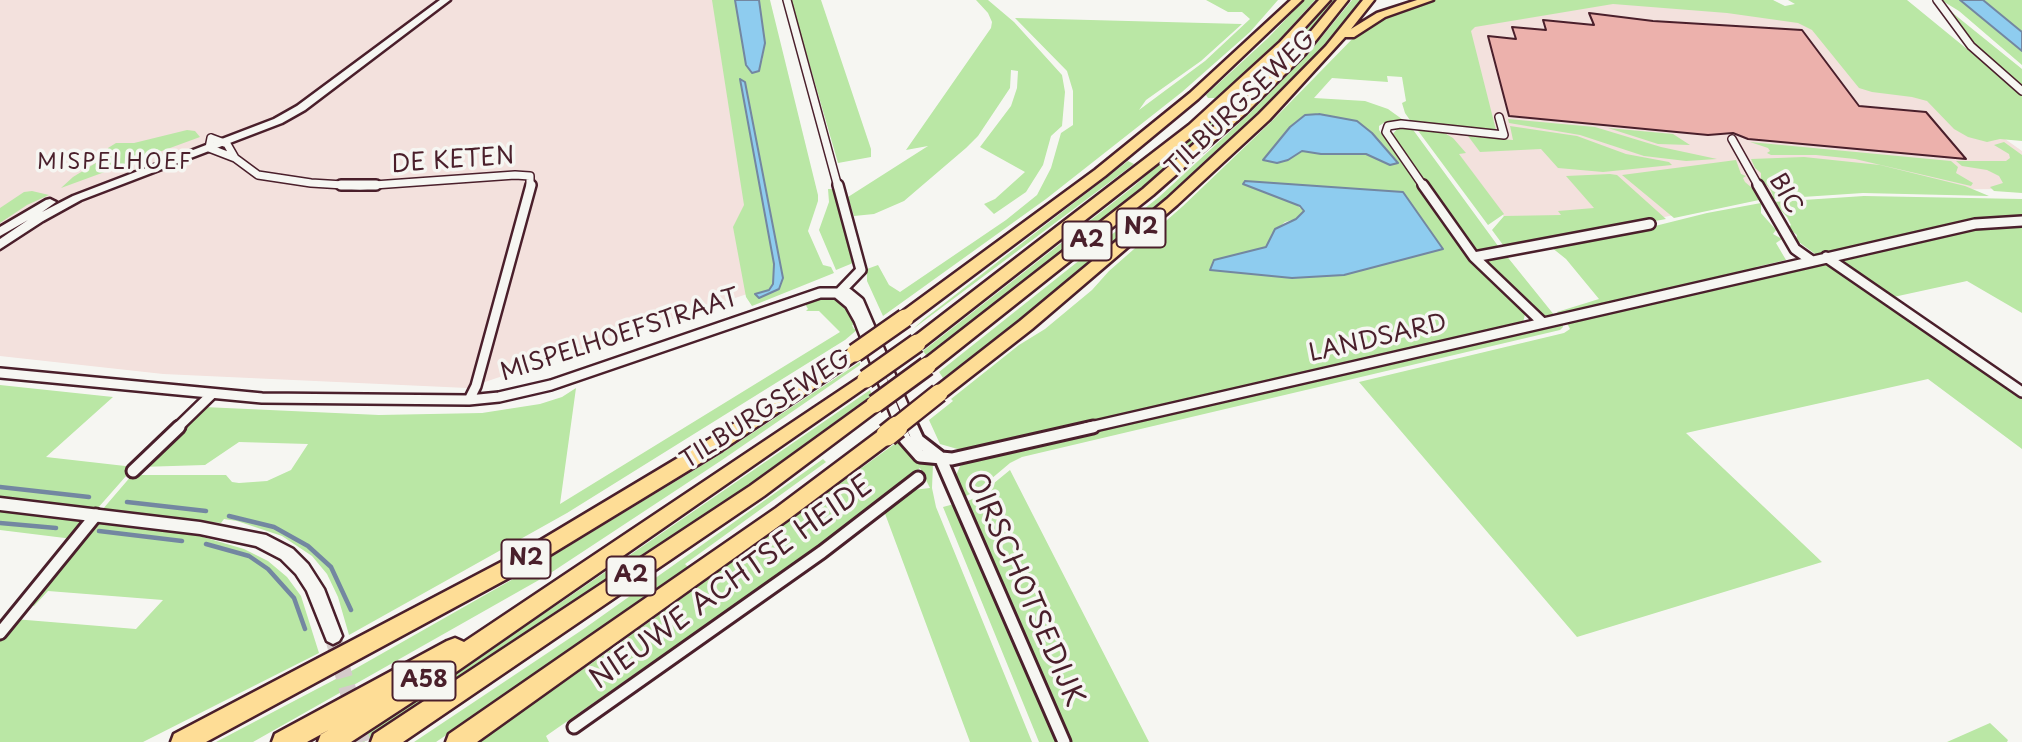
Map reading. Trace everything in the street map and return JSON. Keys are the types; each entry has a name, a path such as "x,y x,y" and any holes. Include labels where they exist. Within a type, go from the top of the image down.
{"highway":[{"name":"N2","path":"1270,28 1285,0"},
{"name":"TILBURGSEWEG","path":"183,742 533,555 715,445 855,353 1100,173 1194,96 1297,0"},
{"name":"TILBURGSEWEG","path":"330,742 412,690 917,343 1194,128 1284,44 1325,0"},
{"name":"TILBURGSEWEG","path":"383,742 757,491 1022,293 1210,137 1301,51 1343,0"},
{"name":"TILBURGSEWEG","path":"457,742 783,513 1026,325 1172,202 1264,117 1330,48 1370,0"},
{"name":"N2","path":"1330,48 1381,15 1428,0"},
{"name":"A2","path":"284,742 517,616"}],"street":[{"path":"0,245 39,218 77,198 210,143 300,98 431,0"},
{"path":"0,232 55,199 278,121 301,108 446,0"},
{"path":"787,0 861,270 838,294"},
{"path":"1937,0 1972,46 2022,91"},
{"path":"1499,117 1504,135 1401,124 1387,129 1387,136 1474,257 1542,322"},
{"name":"BIC","path":"1732,139 1795,249 1812,261"},
{"name":"DE KETEN","path":"223,142 235,158"},
{"name":"DE KETEN","path":"210,143 258,175 335,185 360,186 515,174 530,176 531,184 475,387 469,400"},
{"name":"LANDSARD","path":"940,457 965,458 1542,322 1975,224 2022,221"},
{"path":"1474,257 1650,225"},
{"path":"1826,257 2022,392"},
{"name":"MISPELHOEFSTRAAT","path":"0,373 211,395 469,400 499,397 551,385 820,293 838,294"},
{"name":"OIRSCHOTSEDIJK","path":"838,294 850,304 859,320 905,439 920,456 940,457 1064,742"},
{"path":"133,471 211,395"},
{"name":"NIEUWE ACHTSE HEIDE","path":"574,727 822,552 918,478"},
{"path":"0,504 200,528 260,540 287,554 302,569 315,589 333,636"},
{"path":"0,633 96,515"}],"shaded area":[{"path":"0,0 714,0 762,289 467,388 163,374 0,356"},
{"path":"1612,3 1728,12 1812,24 1953,102 2022,151 2022,189 1847,190 1769,196 1525,245 1436,124 1467,27"}],"green space":[{"path":"712,0 735,0 746,65 752,73 762,61 765,43 759,0 770,0 818,195 808,231 823,265 831,267 834,273 752,306 746,297 733,227 744,205","holes":["741,80 745,82 783,278 779,289 759,298 756,294 768,290 773,284 774,264"]},
{"path":"791,0 821,0 871,149 871,157 838,163"},
{"path":"976,0 988,0 1014,22 1062,75 1065,92 1062,126 1051,136 1043,165 1026,192 994,214 984,204 995,199 1025,172 980,147 1011,106 1017,88 1018,71 1011,70 1010,88 978,136 966,148 904,201 874,214 854,216 848,197 928,146 906,150 991,28 992,22 988,13"},
{"path":"1206,0 1278,0 1250,32 1182,92 1046,199 883,316 867,281 867,269 878,265 889,285 900,292 1006,220 1037,195 1051,168 1061,133 1073,125 1073,91 1067,71 1015,18 1242,24 1201,61 1146,100 1139,110 1205,61 1250,19 1242,12 1228,12"},
{"path":"1304,0 1315,0 1277,42 1224,92 1215,98 1208,98 1206,95 1268,38"},
{"path":"1330,0 1337,0 1294,48 1232,108 1140,189 994,306 926,355 923,351 1133,187 1226,106 1289,46"},
{"path":"1352,0 1363,0 1315,57 1257,116 1165,200 1019,321 943,378 939,372 1159,197 1250,113 1308,54"},
{"path":"1435,0 1773,0 1785,6 1795,4 1788,0 1907,0 2022,94 2022,141 2000,139 1987,142 1968,137 1954,129 1927,101 1859,88 1812,30 1798,23 1727,13 1613,4 1475,27 1471,31 1496,130 1412,123 1402,103 1406,101 1402,77 1387,76 1388,82 1332,78 1314,98 1365,101 1388,109 1406,122 1385,122 1379,126 1379,130 1433,207 1522,308 1525,314 1523,323 968,452 940,444 929,420 953,401 951,399 1019,345 1045,329 1092,290 1109,271 1183,206 1273,120 1360,31 1375,20","holes":["1319,114 1390,165 1366,154 1321,154 1302,151 1290,127 1304,115","1262,191 1442,249 1344,275 1292,278 1211,270 1214,260 1266,247 1272,233 1304,211 1293,202"]},
{"path":"1941,0 1960,0 2022,51 2022,65 1959,11"},
{"path":"1983,0 2022,0 2022,32"},
{"path":"1944,6 2022,69 2022,88 1976,48"},
{"path":"1508,119 1595,127 1661,147 1717,159 1686,161 1644,156 1580,135 1509,123"},
{"path":"1510,126 1577,136 1626,154 1669,162 1672,165 1603,172 1558,168 1541,149 1480,152 1468,136 1513,140"},
{"path":"1411,127 1501,250 1477,253 1392,135 1397,129"},
{"path":"1416,128 1441,131 1453,138 1466,153 1459,154 1504,214 1488,225"},
{"path":"1608,128 1673,134 1690,145 1658,144"},
{"path":"187,130 195,131 200,137 61,188 73,177 107,156 108,148 116,143 134,143"},
{"path":"1750,142 1951,161 1958,167 1956,173 1973,183 1971,186 1855,159 1816,155 1771,155 1767,153 1770,151 1768,148"},
{"path":"2004,142 2022,155 2022,193 1994,191 1990,187 2003,183 1999,176 1987,170 1962,166 1956,161 2006,161 2010,158 2009,154 1994,145"},
{"path":"1804,157 1880,165 1965,186 1989,196 1863,193 1772,199 1770,188 1761,180 1761,173 1751,159"},
{"path":"1736,160 1741,174 1746,176 1743,178 1745,182 1759,200 1674,218 1622,175"},
{"path":"1128,161 1134,164 913,329 924,319"},
{"path":"1617,175 1666,219 1506,249 1492,230 1504,216 1561,215 1558,211 1594,208 1566,176"},
{"path":"828,189 834,189 853,263 836,270 819,230 829,202"},
{"path":"24,192 49,195 27,205 0,223 0,208"},
{"path":"1864,196 2022,199 2022,219 1818,256 1796,240 1797,235 1788,228 1791,225 1787,217 1773,202"},
{"path":"1761,203 1761,213 1776,230 1773,234 1782,239 1776,243 1786,260 1756,267 1759,269 1560,315 1557,312 1599,299 1566,259 1551,247 1656,228 1655,226 1707,213"},
{"path":"2022,224 2022,313 1967,281 1889,298 1837,262 1870,255 1867,252 1970,228"},
{"path":"1505,254 1555,316 1547,318 1542,315 1481,258"},
{"path":"1833,262 1835,268 2022,399 2022,449 1928,379 1686,433 1822,562 1577,637 1359,382 1564,333 1570,329 1566,321 1812,264 1815,266"},
{"path":"827,297 841,300 847,305 856,324 852,325 854,329 858,329 845,340 567,513 349,635 338,597 327,574 312,556 282,536 224,519 221,523 102,510 132,475 226,475 232,482 267,481 291,470 308,444 239,442 205,465 140,467 204,407 379,415 482,413 540,404 562,397 576,388 560,504 840,332 819,311 806,311 808,309 804,302"},
{"path":"1562,323 1560,330 1022,457 1010,463 978,490 964,497 955,478 960,466 971,461"},
{"path":"860,362 860,365 722,460 546,576 253,742 216,742 353,670 536,566 719,455"},
{"path":"0,385 113,397 46,457 134,467 97,509 0,498"},
{"path":"870,390 872,395 751,483 569,608 364,742 347,742 563,601"},
{"path":"900,440 923,461 933,464 932,488 936,507 1032,742 970,742 884,511 913,490 930,488 920,468 818,546 546,736 549,742 478,742 605,654"},
{"path":"823,459 826,462 685,564 689,568 592,636 436,742 414,742 585,628"},
{"path":"1010,470 1149,742 1070,742 965,502 977,497"},
{"path":"954,504 1056,742 1039,742 943,507"},
{"path":"0,510 84,520 84,524 73,539 0,530"},
{"path":"97,522 196,535 244,549 268,561 287,577 301,596 319,653 143,742 0,742 0,637 14,619 136,629 163,600 48,591 34,606 27,604"},
{"path":"1990,723 2007,742 1947,742"}],"water":[{"path":"735,0 759,0 765,43 759,71 752,73 746,65"},
{"path":"1960,0 1983,0 2022,32 2022,51"},
{"path":"740,79 745,82 783,278 779,289 759,298 755,294 769,290 773,284 774,264"},
{"path":"1319,114 1357,121 1372,133 1398,163 1390,165 1366,154 1321,154 1302,151 1277,163 1263,160 1290,127 1305,115"},
{"path":"1245,181 1403,192 1443,249 1344,275 1292,278 1210,270 1214,260 1266,247 1275,229 1296,219 1304,211 1300,206 1243,184"}],"building":[{"path":"1589,13 1653,21 1802,30 1859,106 1926,112 1966,159 1748,139 1733,133 1708,135 1509,116 1488,36 1516,39 1512,27 1546,30 1543,20 1594,25"}],"waterway":[{"path":"0,487 89,497"},
{"path":"127,502 206,511"},
{"path":"229,516 274,527 308,546 331,567 351,610"},
{"path":"0,523 56,528"},
{"path":"99,531 182,541"},
{"path":"206,544 249,556 268,569 294,598 305,629"}],"tunnel":[{"path":"333,636 362,742"}],"district":[{"name":"MISPELHOEF","path":"115,163"}]}
